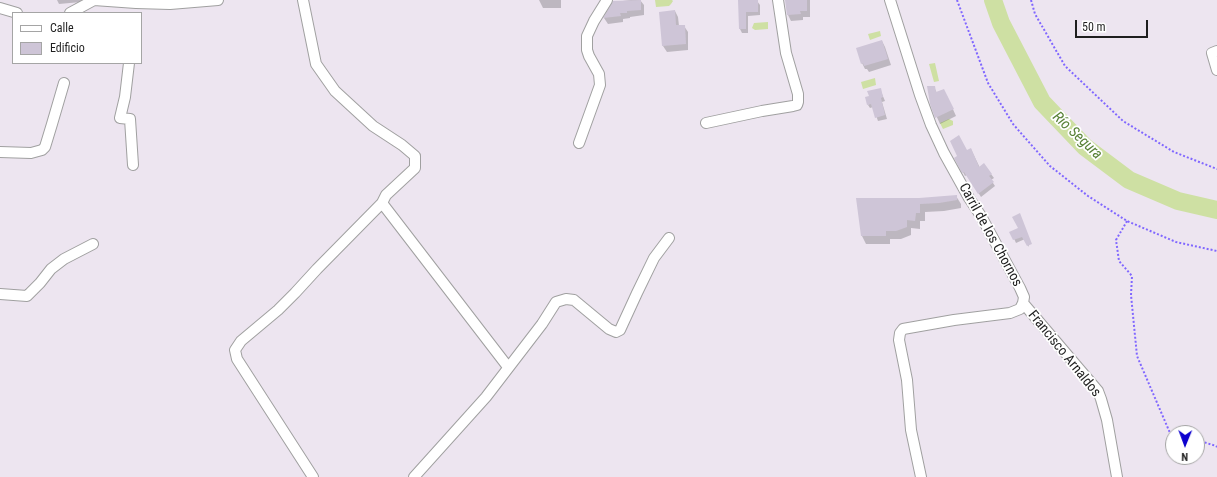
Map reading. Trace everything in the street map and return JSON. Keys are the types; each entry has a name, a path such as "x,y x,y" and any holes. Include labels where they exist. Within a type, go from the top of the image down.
{"street":[{"path":"72,12 94,0 136,8 218,0"},
{"path":"303,0 316,64 335,91 373,126 402,145 415,156 415,168 386,195 382,203 278,310 240,341 235,350 237,359 313,477"},
{"path":"579,143 600,85 599,74 587,50 587,36 606,0"},
{"path":"706,123 793,106 798,102 798,94 786,54 778,0"},
{"name":"Carril de los Chornos","path":"890,0 931,125 969,198 981,216 1024,297 1020,309 1010,313 954,320 903,329 900,333 899,340 907,380 911,430 921,477"},
{"path":"0,8 14,12"},
{"path":"1217,51 1212,53 1217,70"},
{"path":"129,64 125,97 120,118 130,120 133,165"},
{"path":"0,152 31,153 42,150 47,144 64,83"},
{"path":"382,203 508,367"},
{"path":"414,477 433,454 462,425 542,324 553,306 561,300 574,300 609,329 616,332 620,330 654,258 669,238"},
{"path":"0,294 27,296 40,283 50,269 64,259 93,244"},
{"name":"Francisco Arnaldos","path":"1023,303 1098,391 1102,399 1107,420 1117,477"}],"path":[{"path":"957,0 988,83 1014,124 1050,166 1088,196 1127,221 1176,242 1217,251"},
{"path":"1031,0 1035,14 1065,66 1123,121 1174,152 1217,169"},
{"path":"1127,221 1116,240 1119,261 1132,276 1131,295 1137,356 1167,425"},
{"path":"1205,443 1217,447"}],"shaded area":[{"path":"655,0 673,1 669,6 656,7"},
{"path":"768,22 768,29 755,30 752,28 754,23"},
{"path":"880,31 881,36 870,40 868,34"},
{"path":"935,63 939,81 934,82 929,64"},
{"path":"875,78 876,85 863,89 861,82"},
{"path":"949,119 953,121 953,125 943,129 940,123"}],"building":[{"path":"641,0 641,10 627,11 627,13 620,13 621,16 603,18 613,1"},
{"path":"738,0 758,0 758,12 746,12 746,29 739,29"},
{"path":"785,0 807,0 807,11 800,11 801,14 787,15"},
{"path":"675,10 676,25 685,25 686,44 662,46 659,12"},
{"path":"882,40 888,59 864,66 863,63 861,64 856,48"},
{"path":"927,86 935,86 936,92 944,89 954,109 935,118 930,104"},
{"path":"881,88 883,97 881,98 885,115 875,118 871,104 867,105 865,97 869,96 867,91"},
{"path":"959,135 967,150 971,148 979,167 984,163 992,174 989,176 994,182 978,194 964,172 962,173 954,158 957,156 950,141"},
{"path":"957,195 957,200 920,204 920,213 916,213 915,221 907,220 907,227 896,231 886,231 886,236 861,236 856,198 919,198"},
{"path":"1020,213 1032,244 1027,246 1022,237 1013,240 1009,232 1018,228 1012,217"}],"waterway":[{"name":"Río Segura","path":"993,0 1001,23 1042,102 1085,147 1129,180 1178,201 1217,210"}]}
